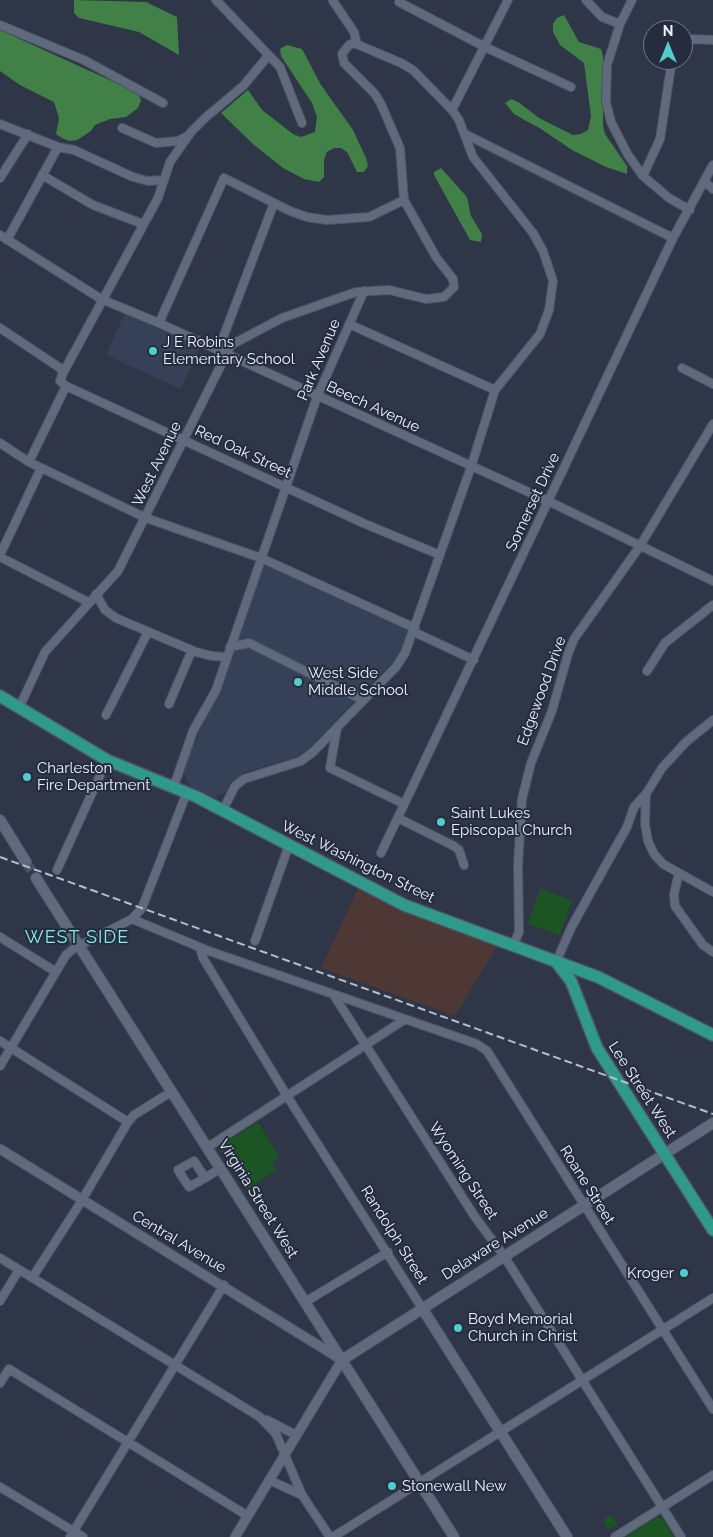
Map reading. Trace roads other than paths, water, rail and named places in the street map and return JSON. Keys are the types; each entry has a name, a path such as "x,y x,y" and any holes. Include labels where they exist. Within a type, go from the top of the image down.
{"main road":[{"name":"West Washington Street","path":"0,696 108,760 187,792 404,904 598,977 713,1035"},
{"path":"0,820 26,862"},
{"name":"Virginia Street West","path":"36,878 454,1537"},
{"name":"Lee Street West","path":"556,962 571,980 597,1048 713,1230"},
{"path":"579,1000 580,983 587,978 623,990"},
{"name":"Delaware Avenue","path":"342,1360 713,1123"},
{"name":"Randolph Street","path":"422,1308 568,1537"}],"street":[{"path":"216,0 280,68 302,123"},
{"path":"452,110 508,0"},
{"path":"586,0 602,17 620,24"},
{"path":"632,0 620,24 607,64 606,102 616,134 643,176 669,198 690,210"},
{"path":"332,1 354,32 357,44"},
{"path":"399,2 485,47 571,87"},
{"path":"0,26 84,60 164,103"},
{"path":"693,38 713,40"},
{"path":"223,810 234,786 254,776 301,761 337,728 396,667 405,654 471,467 495,390 540,334 549,310 553,281 544,251 533,233 473,157 465,134 452,110 413,70 357,44 349,44 342,54 344,63 375,94 397,138 400,148 404,200 436,257 452,279 454,287 444,296 426,300 389,290 364,291"},
{"path":"29,462 66,386 60,381 63,373 101,299 158,198 162,180 170,162 189,135 205,118 243,86 269,55"},
{"path":"643,176 660,139 670,70"},
{"path":"0,124 58,147 74,150 133,177 162,180"},
{"path":"122,128 156,144 178,141 189,135"},
{"path":"0,178 28,134"},
{"path":"465,134 673,238"},
{"path":"7,240 58,147"},
{"name":"Somerset Drive","path":"381,853 673,238 713,165"},
{"path":"42,176 93,205 143,224"},
{"path":"159,323 224,178 307,217 343,221 369,217 404,200"},
{"path":"705,182 713,189"},
{"path":"221,352 274,203"},
{"name":"Beech Avenue","path":"0,235 101,299 159,323 317,397 548,501 713,581"},
{"name":"Park Avenue","path":"174,786 193,731 216,690 317,397 364,291"},
{"name":"West Avenue","path":"19,708 45,652 88,602 118,571 184,439 221,352 231,344 282,318 364,291"},
{"path":"349,324 495,390"},
{"path":"0,328 60,368 63,373"},
{"path":"682,368 713,384"},
{"name":"Red Oak Street","path":"66,386 363,523 440,555"},
{"name":"Edgewood Drive","path":"513,946 519,932 518,865 522,799 531,763 552,712 561,675 574,639 640,546 713,424"},
{"path":"0,443 29,462 146,518 261,558 474,660"},
{"path":"41,468 0,556 88,602"},
{"path":"96,594 102,606 111,615 192,650 212,656 227,657"},
{"path":"647,671 665,643 713,605"},
{"path":"106,715 148,632"},
{"path":"230,647 249,644 363,700"},
{"path":"169,704 192,650"},
{"path":"556,962 576,918 627,827 634,807 646,794 662,768 686,742 713,720"},
{"path":"337,728 330,768 404,804"},
{"path":"57,870 108,760"},
{"path":"0,1066 66,955 132,920 142,908 187,792"},
{"path":"646,794 645,824 648,841 654,854 663,864 713,892"},
{"path":"398,818 454,846 458,850 464,865"},
{"path":"254,941 289,845"},
{"path":"679,874 674,894 675,906 703,945 713,952"},
{"name":"Roane Street","path":"132,920 200,948 335,997 477,1044 487,1051 713,1409"},
{"path":"0,937 56,972"},
{"name":"Randolph Street","path":"200,948 203,958 287,1096 422,1308"},
{"name":"Wyoming Street","path":"335,997 475,1217 504,1256 681,1537"},
{"path":"208,1147 404,1020"},
{"path":"0,1042 128,1122"},
{"path":"32,1278 83,1199 128,1122 134,1115 171,1092"},
{"name":"Central Avenue","path":"0,1149 224,1285 342,1360"},
{"path":"205,1178 221,1168"},
{"path":"305,1302 388,1252"},
{"path":"0,1258 175,1367 260,1417 296,1435"},
{"path":"0,1301 19,1270"},
{"path":"72,1534 130,1442 224,1285"},
{"path":"260,1417 276,1434 302,1495 332,1537 713,1298"},
{"name":"Delaware Avenue","path":"235,1537 342,1360"},
{"path":"0,1383 9,1369 248,1516"},
{"path":"615,1537 713,1475"},
{"path":"269,1480 302,1495"},
{"path":"0,1486 72,1534 83,1537"}],"tunnel":[{"path":"26,862 36,878"}],"railway":[{"path":"0,857 713,1114"}],"place":[{"name":"J E Robins Elementary School","path":"153,351"},
{"name":"West Side Middle School","path":"298,682"},
{"name":"Charleston Fire Department","path":"27,777"},
{"name":"Saint Lukes Episcopal Church","path":"441,822"},
{"name":"Kroger","path":"684,1273"},
{"name":"Boyd Memorial Church in Christ","path":"458,1328"},
{"name":"Stonewall New","path":"392,1486"}],"district":[{"name":"WEST SIDE","path":"77,938"}]}
